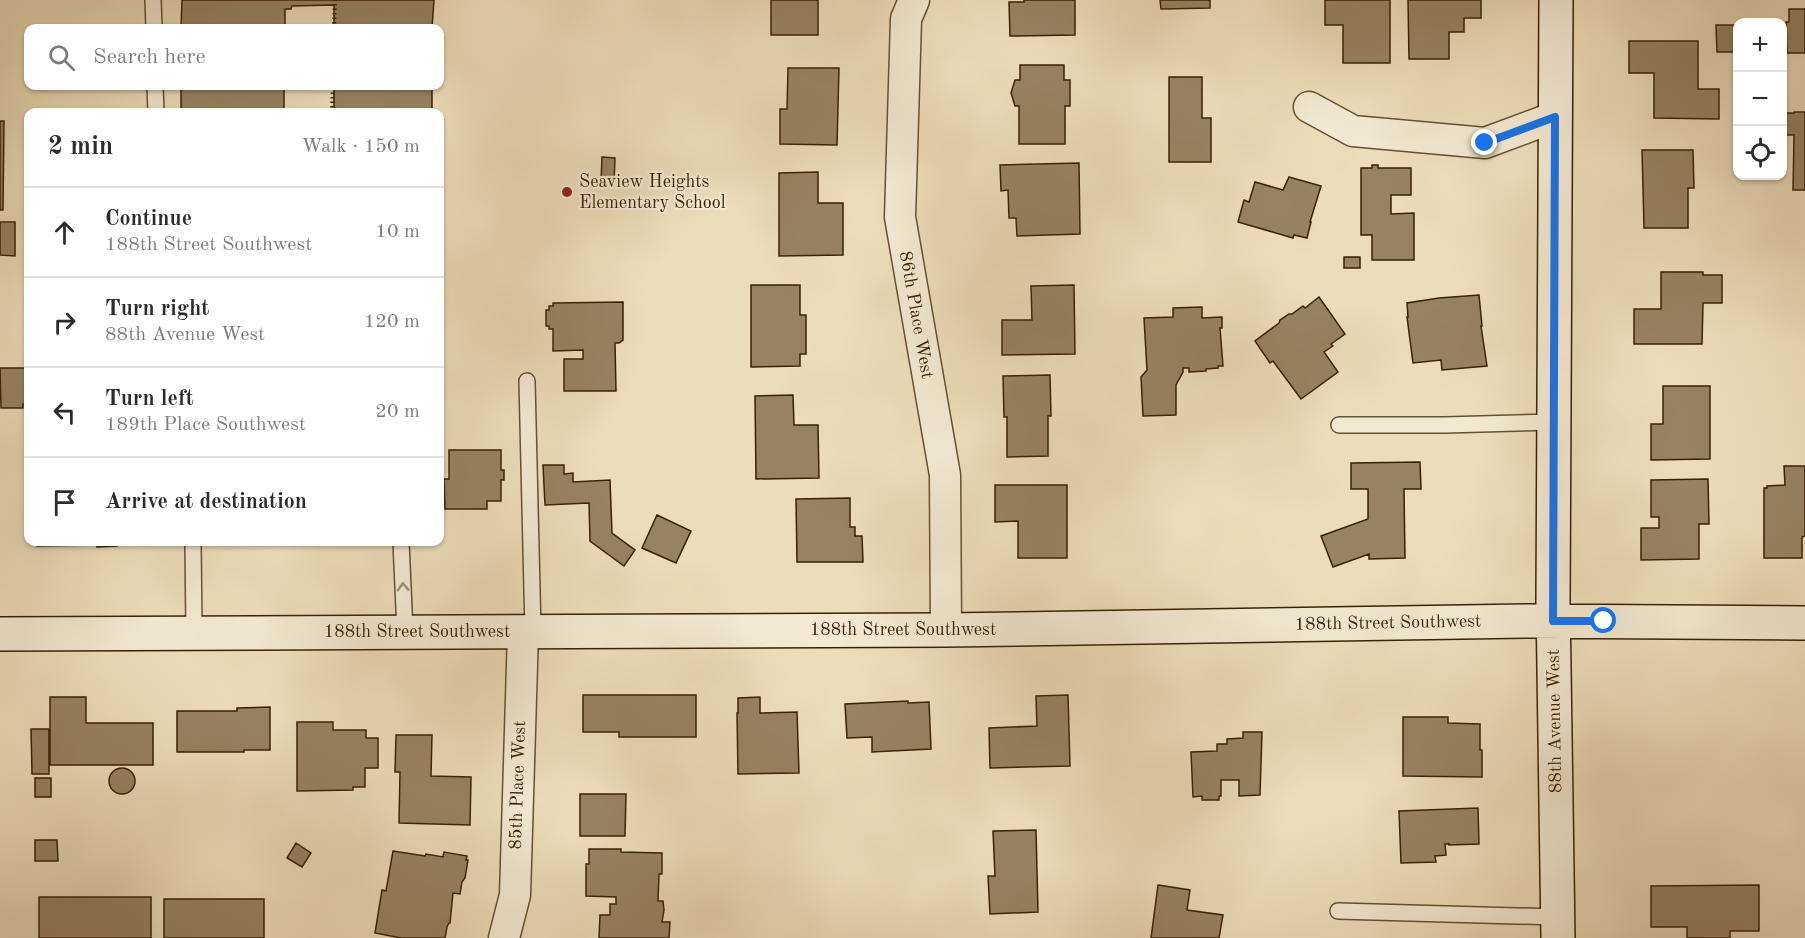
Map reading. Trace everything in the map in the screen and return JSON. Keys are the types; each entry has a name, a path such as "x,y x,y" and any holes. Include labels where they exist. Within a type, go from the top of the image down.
{"street":[{"name":"86th Place West","path":"914,0 906,19 900,217 945,475 946,630"},
{"name":"88th Avenue West","path":"1556,0 1553,621 1557,927"},
{"path":"1309,107 1353,131 1485,143 1555,117"},
{"name":"188th Street Southwest","path":"0,633 946,630 1553,621 1805,623"},
{"name":"85th Place West","path":"504,938 515,895 528,632"}],"lane":[{"path":"153,0 154,24"},
{"path":"155,90 156,108"},
{"path":"528,381 528,632"},
{"path":"1339,425 1554,422"},
{"path":"193,546 194,633"},
{"path":"401,546 405,632"},
{"path":"1338,911 1557,927"}],"path":[{"path":"334,24 335,0"},
{"path":"332,108 333,90"}],"building":[{"path":"182,0 434,0 432,24 334,24 334,5 292,6 291,9 285,9 285,24 181,24"},
{"path":"771,0 818,0 818,35 771,35"},
{"path":"1024,0 1075,0 1075,35 1010,36 1009,2 1024,2"},
{"path":"1160,0 1210,0 1210,8 1161,9"},
{"path":"1325,0 1390,0 1390,63 1343,63 1343,25 1325,25"},
{"path":"1408,0 1481,0 1481,18 1464,18 1464,32 1449,32 1449,59 1409,59"},
{"path":"1789,9 1805,9 1805,53 1787,53 1787,22 1789,22"},
{"path":"1716,25 1733,25 1733,52 1717,52"},
{"path":"1629,41 1698,41 1698,89 1719,89 1719,119 1654,118 1654,73 1629,73"},
{"path":"1020,65 1064,65 1064,80 1070,80 1070,106 1065,106 1065,144 1019,144 1019,106 1015,106 1011,93 1015,80 1020,80"},
{"path":"788,68 839,68 837,145 780,144 780,109 787,109"},
{"path":"1169,77 1202,77 1202,118 1211,118 1211,162 1169,162"},
{"path":"181,90 284,90 284,108 181,108"},
{"path":"334,90 432,90 432,108 334,108"},
{"path":"1805,112 1805,190 1793,190 1794,135 1787,135 1787,113"},
{"path":"0,121 4,121 3,210 0,210"},
{"path":"1642,150 1693,150 1694,188 1688,188 1688,228 1644,228"},
{"path":"602,157 615,158 614,184 601,183"},
{"path":"1079,163 1080,234 1017,236 1016,218 1009,218 1008,190 1001,191 1000,165"},
{"path":"1372,165 1378,165 1378,168 1411,168 1411,195 1391,195 1391,214 1414,213 1414,260 1372,260 1372,235 1361,235 1361,168 1372,168"},
{"path":"818,172 818,203 843,203 843,255 779,256 779,173"},
{"path":"1289,177 1321,186 1307,238 1294,235 1293,238 1238,222 1244,200 1249,202 1255,182 1283,190"},
{"path":"0,222 15,222 15,256 0,255"},
{"path":"1344,257 1360,257 1360,268 1344,268"},
{"path":"1661,272 1703,272 1703,275 1722,275 1722,303 1703,303 1702,344 1634,344 1634,309 1661,309"},
{"path":"751,285 800,285 800,315 806,315 806,354 800,354 800,366 751,367"},
{"path":"1074,285 1075,354 1002,355 1002,320 1032,320 1031,286"},
{"path":"1479,295 1487,366 1442,370 1441,360 1413,363 1407,303"},
{"path":"1319,297 1345,334 1324,352 1338,372 1301,399 1273,361 1270,363 1255,341 1280,320 1303,306 1305,308"},
{"path":"623,302 623,340 615,343 616,391 564,391 564,359 583,359 583,350 553,351 553,329 546,326 546,310 549,310 549,306 553,306 553,303"},
{"path":"1202,307 1202,318 1222,317 1222,328 1220,328 1223,366 1206,369 1206,371 1189,372 1189,368 1183,368 1176,385 1176,415 1143,416 1141,377 1147,370 1144,318 1173,317 1173,308"},
{"path":"0,368 24,368 23,408 1,408"},
{"path":"1050,375 1051,416 1048,416 1048,456 1007,457 1007,417 1004,417 1003,376"},
{"path":"1663,386 1710,386 1710,459 1651,460 1651,424 1663,424"},
{"path":"793,395 794,425 818,425 819,478 756,479 755,396"},
{"path":"449,450 501,450 501,470 504,470 504,480 501,480 501,501 487,501 487,509 445,509 444,479 449,479"},
{"path":"1420,462 1421,489 1404,489 1405,558 1369,559 1369,554 1333,567 1321,536 1368,519 1368,489 1351,489 1351,463"},
{"path":"543,465 564,465 564,474 573,473 573,482 610,480 612,533 635,550 624,566 590,541 589,503 545,505"},
{"path":"1784,466 1805,466 1805,536 1802,537 1802,558 1764,558 1764,488 1785,485"},
{"path":"1708,479 1709,524 1699,524 1699,559 1641,560 1641,528 1659,528 1659,517 1651,517 1651,480"},
{"path":"995,485 1067,485 1067,558 1018,558 1018,521 995,522"},
{"path":"850,498 850,527 855,527 855,536 862,536 863,562 797,562 796,499"},
{"path":"657,515 691,531 676,563 642,548"},
{"path":"583,695 696,695 696,737 619,737 619,732 583,732"},
{"path":"1068,695 1070,766 990,768 989,728 1037,726 1036,696"},
{"path":"50,697 86,697 86,723 153,723 153,765 50,765"},
{"path":"760,697 760,713 797,712 799,773 738,774 738,698"},
{"path":"908,701 908,703 929,702 931,749 872,752 872,737 847,738 845,704"},
{"path":"270,707 270,750 177,752 177,711 237,711 237,708"},
{"path":"1403,717 1448,717 1448,723 1480,724 1482,777 1403,776"},
{"path":"297,722 333,722 333,730 366,730 366,738 378,738 378,768 365,768 365,787 353,787 353,790 297,791"},
{"path":"31,729 49,729 49,774 32,774"},
{"path":"1243,732 1262,732 1260,795 1239,796 1239,780 1221,780 1219,800 1202,800 1202,796 1193,797 1191,752 1217,751 1217,744 1227,744 1227,739 1243,738"},
{"path":"396,735 432,735 431,776 471,777 470,825 399,823 400,772 395,772"},
{"path":"122,768 131,772 135,781 131,790 122,794 113,790 109,781 113,772"},
{"path":"35,778 51,778 51,797 35,797"},
{"path":"580,794 626,794 625,836 580,836"},
{"path":"1478,808 1479,844 1445,844 1446,855 1435,856 1436,862 1401,863 1399,811"},
{"path":"1036,830 1038,912 990,914 988,876 995,876 993,831"},
{"path":"35,840 57,840 58,861 35,861"},
{"path":"296,843 311,853 302,867 287,858"},
{"path":"589,849 662,853 658,901 663,901 662,922 670,922 669,938 599,938 600,915 610,915 610,904 616,904 616,897 586,896 586,864 589,864"},
{"path":"393,851 425,856 426,854 443,857 444,852 467,856 465,878 460,894 453,893 450,923 445,938 401,938 375,933 382,890 386,891"},
{"path":"1158,885 1190,890 1187,910 1223,915 1219,938 1151,938"},
{"path":"1759,885 1759,931 1730,931 1730,938 1687,938 1687,927 1651,927 1651,886"},
{"path":"39,897 151,897 151,938 39,938"},
{"path":"164,899 264,899 264,938 164,938"}],"place":[{"name":"Seaview Heights Elementary School","path":"567,192"}],"route":[{"path":"1485,143 1555,117 1553,621 1604,621"}]}
